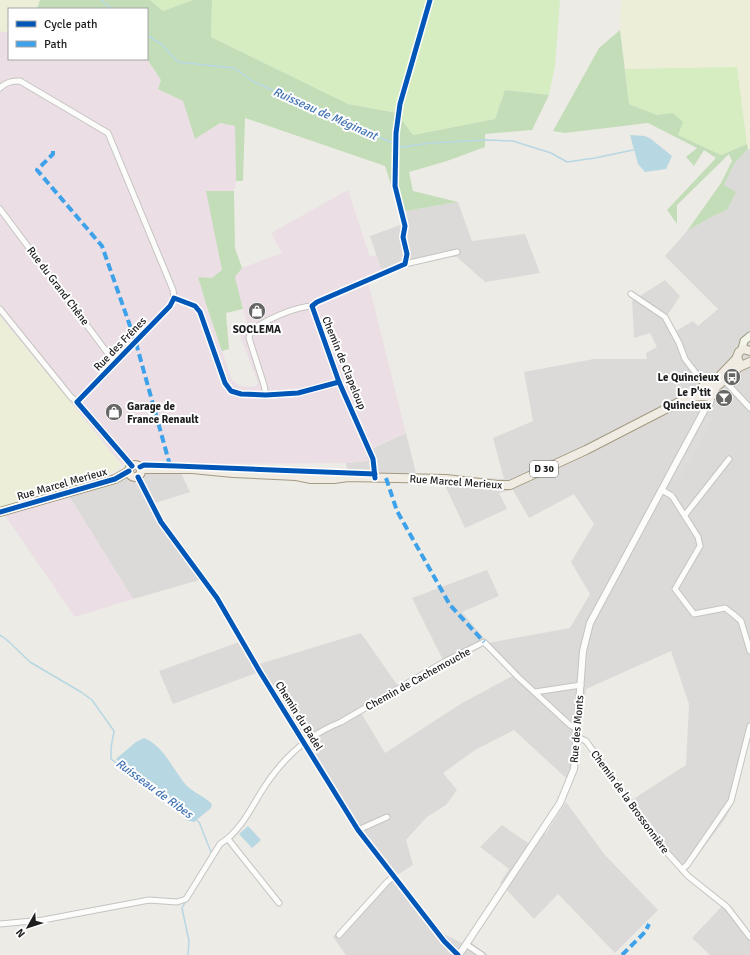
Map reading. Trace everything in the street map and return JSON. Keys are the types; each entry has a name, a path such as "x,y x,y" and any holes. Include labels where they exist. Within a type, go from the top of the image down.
{"main road":[{"path":"747,350 744,341 750,336"},
{"path":"747,350 750,340"},
{"name":"Rue Marcel Merieux","path":"707,391 737,358 738,353 747,350"},
{"path":"737,358 740,363 747,363"},
{"name":"Rue Marcel Merieux","path":"0,512 115,479 131,468 138,466 140,473 179,469 296,476 311,479 334,479 348,477 446,479 497,485 510,485 586,450 689,397 707,391 747,363"}],"street":[{"path":"0,88 4,83 20,81 108,133 173,290 174,298 195,306 200,312 225,383 232,391 241,394 266,395 298,393 339,382"},
{"name":"Rue du Grand Chêne","path":"0,209 115,363"},
{"path":"405,226 403,237 407,254 405,264"},
{"name":"Chemin de Clapeloup","path":"375,478 373,459 339,382 312,306 317,302 405,264 457,252"},
{"path":"630,294 665,317 687,362 707,391"},
{"name":"Rue des Frênes","path":"77,402 170,306 174,298"},
{"path":"266,395 249,338 251,330 262,323 292,310 312,306"},
{"path":"0,309 131,468"},
{"path":"724,380 750,408"},
{"name":"Rue des Monts","path":"459,955 560,803 574,769 583,651 590,623 706,409 707,391"},
{"path":"685,515 729,458"},
{"name":"Chemin du Badel","path":"140,473 161,522 217,598 260,672 358,830 444,941 459,955"},
{"path":"662,490 672,496 685,515 698,537 700,546 675,589 694,614 725,608 741,621 750,651"},
{"name":"Chemin de Cachemouche","path":"304,743 444,662 484,642 570,725 578,729"},
{"path":"535,692 581,685"},
{"path":"682,869 687,865 732,801 750,726"},
{"name":"Chemin de la Brossonnière","path":"577,737 586,741 662,847 688,876 727,907 750,937"},
{"path":"0,924 43,920 149,900 177,902 186,899 220,844 228,839 248,814 264,787 283,763 304,743"},
{"path":"358,830 387,817"},
{"path":"228,839 279,903"},
{"path":"339,935 388,881 394,877"},
{"path":"467,944 482,955"}],"shaded area":[{"path":"0,31 8,33 8,60 148,60 161,80 158,89 183,101 195,139 220,123 235,126 236,181 234,191 207,192 222,271 212,278 198,277 232,380 240,386 254,387 258,383 240,335 247,324 235,277 242,268 282,253 271,233 348,190 370,257 376,255 383,275 372,280 369,285 406,433 365,451 368,461 346,463 121,464 0,316"},
{"path":"748,149 750,149 750,734 734,802 725,819 684,874 661,848 627,803 686,765 689,704 671,651 586,689 576,776 566,778 514,730 475,750 443,773 457,790 446,805 427,817 406,840 413,865 397,875 444,934 462,943 465,938 488,955 346,955 333,937 389,876 356,830 259,672 173,704 159,671 242,641 256,665 361,633 400,689 360,711 385,753 462,703 516,674 484,642 444,662 412,598 487,570 499,596 462,612 488,643 570,628 590,594 571,562 594,524 574,494 529,518 513,490 499,493 507,509 465,528 440,475 504,479 493,438 533,421 524,372 594,359 647,359 646,353 657,347 650,333 634,338 632,301 665,280 680,296 667,316 676,331 693,321 698,326 718,309 665,256 687,231 727,210 724,185 734,164"},
{"path":"458,202 472,241 525,234 540,273 485,282 457,257 439,257 406,266 383,275 370,236 403,224 400,212"},
{"path":"707,415 712,420 679,481 670,481"},
{"path":"406,433 417,478 348,477 346,463 368,461 365,452"},
{"path":"179,469 190,492 152,504 203,579 133,599 69,496 135,471"},
{"path":"69,496 133,599 75,617 4,514"},
{"path":"566,802 605,855 658,910 615,953 558,894 534,919 500,883 509,869 480,847 502,825 528,843 546,833"},
{"path":"726,902 750,933 750,955 710,955 692,938"}],"green space":[{"path":"0,0 40,0 37,8 8,8 8,33 0,31"},
{"path":"40,0 150,0 163,11 193,0 212,0 211,37 348,104 397,113 413,135 495,119 505,90 549,95 532,130 485,134 485,147 447,161 409,172 413,191 458,202 400,212 385,166 245,118 243,181 236,181 235,126 220,123 195,139 183,101 158,89 161,80 148,60 148,8 37,8"},
{"path":"150,0 193,0 163,11"},
{"path":"212,0 560,0 555,66 549,95 505,90 495,119 413,135 397,113 348,104 211,37"},
{"path":"621,0 750,0 750,149 748,149 737,68 625,69 620,30"},
{"path":"620,30 629,104 657,115 673,113 683,122 678,135 721,155 747,144 748,149 734,164 724,185 736,192 727,210 687,231 721,183 732,161 729,154 677,205 677,224 667,210 716,158 704,150 694,166 686,157 697,148 648,123 565,133 553,131 599,48"},
{"path":"737,67 747,144 721,155 678,135 673,114 657,115 629,104 625,69"},
{"path":"206,191 234,191 235,248 242,268 235,277 243,309 226,313 229,349 222,351 198,277 212,278 222,270"},
{"path":"0,316 121,464 118,469 0,507"}],"water":[{"path":"630,135 645,136 651,139 672,156 666,169 645,172 638,164"},
{"path":"144,738 163,752 186,785 212,804 211,808 194,822 186,820 171,802 124,767 116,759 136,742"},
{"path":"248,826 261,840 252,848 239,834"}],"waterway":[{"name":"Ruisseau de Méginant","path":"101,0 111,8"},
{"name":"Ruisseau de Méginant","path":"148,36 161,44 178,62 234,68 254,82 402,147 430,143 487,140 513,141 551,153 567,162 633,150"},
{"name":"Ruisseau de Ribes","path":"0,635 30,662 92,700 114,731 111,759 171,802"},
{"name":"Ruisseau de Ribes","path":"196,820 199,822 211,852"},
{"name":"Ruisseau de Ribes","path":"186,901 182,908 189,941 188,955"}],"marked path":[{"path":"53,151 53,154 37,170 102,246 136,343 171,469"},
{"path":"386,478 397,511 450,605 484,642"},
{"path":"622,955 645,932 649,924"}],"cycle path":[{"path":"375,478 373,459 339,382 312,306 317,302 405,264 407,254 403,237 405,226 395,186 396,133 400,104 430,0"},
{"path":"132,466 77,402 170,306 174,298 195,306 200,312 225,383 231,391 241,394 266,395 298,393 339,382"},
{"path":"140,467 144,465 375,474"},
{"path":"0,512 115,479 129,471"},
{"path":"138,477 161,522 217,598 260,672 358,830 444,941 458,955"}],"place":[{"name":"SOCLEMA","path":"257,311"},
{"name":"Le Quincieux","path":"732,377"},
{"name":"Le P'tit Quincieux","path":"724,398"},
{"name":"Garage de France Renault","path":"114,412"}]}
